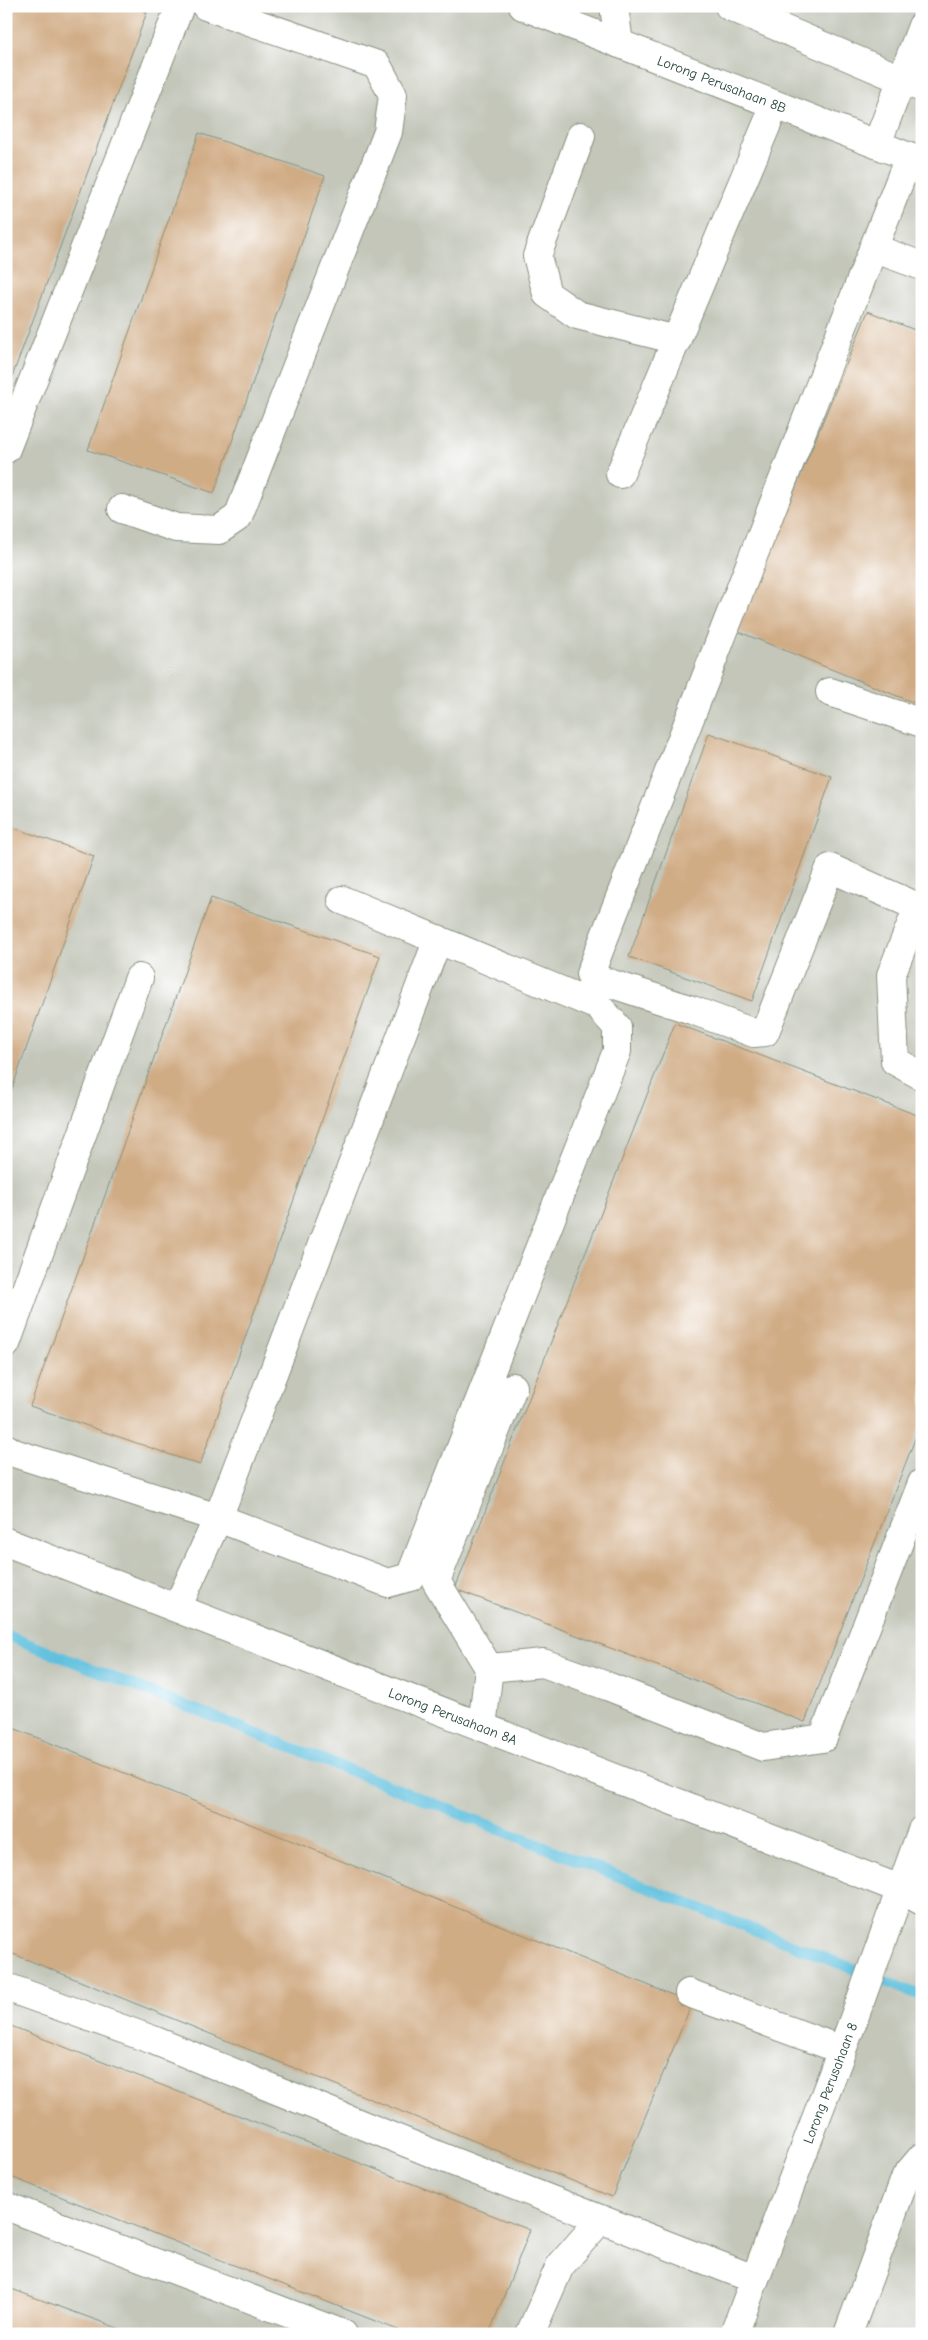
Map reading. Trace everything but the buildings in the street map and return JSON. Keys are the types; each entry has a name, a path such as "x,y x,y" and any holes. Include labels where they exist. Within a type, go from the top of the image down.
{"street":[{"path":"6,449 180,6"},
{"path":"122,509 176,528 219,530 238,517 388,132 393,95 377,65 206,6"},
{"name":"Lorong Perusahaan 8B","path":"523,6 915,159"},
{"path":"614,6 619,44"},
{"path":"729,6 912,83"},
{"path":"877,144 912,83 922,26"},
{"path":"620,474 775,105"},
{"path":"581,136 537,256 547,294 577,315 676,340"},
{"path":"915,159 872,248 590,974 603,981 692,1010 754,1033 765,1032 830,868 920,902 891,975 895,1061 922,1076"},
{"path":"872,248 922,266"},
{"path":"830,692 922,723"},
{"path":"6,1448 14,1453 218,1518 388,1583 410,1577 617,1051 617,1026 598,1006 342,900"},
{"path":"177,1608 218,1518 438,940"},
{"path":"6,1344 140,978"},
{"path":"482,1727 489,1668 436,1581 513,1387"},
{"path":"489,1668 543,1663 608,1686 763,1747 822,1738 922,1483"},
{"name":"Lorong Perusahaan 8A","path":"6,1542 911,1895"},
{"name":"Lorong Perusahaan 8","path":"734,2334 879,1949 911,1895 922,1830"},
{"path":"6,1987 153,2040 754,2279"},
{"path":"689,1993 842,2050"},
{"path":"848,2334 906,2176 922,2157"},
{"path":"6,2206 343,2334"},
{"path":"530,2334 560,2266 600,2219"}],"shaded area":[{"path":"6,6 922,6 922,2334 6,2334"}],"waterway":[{"path":"6,1635 922,1996"}]}
